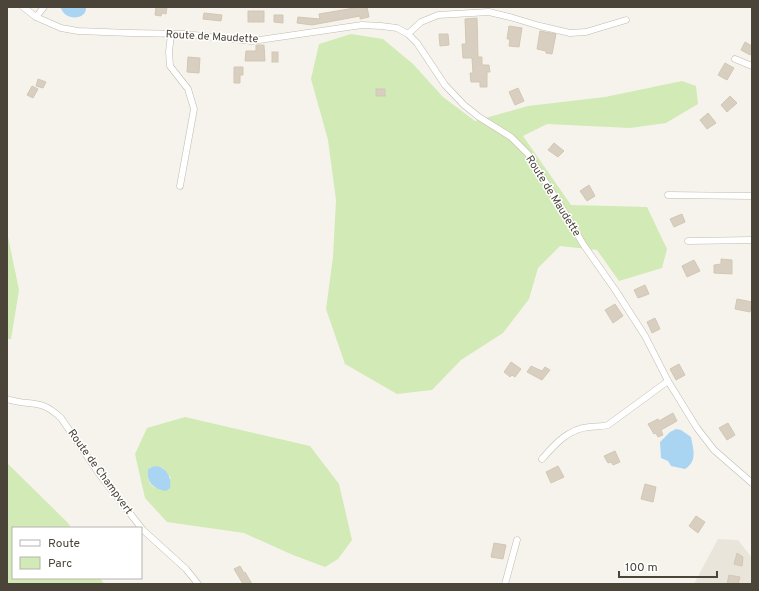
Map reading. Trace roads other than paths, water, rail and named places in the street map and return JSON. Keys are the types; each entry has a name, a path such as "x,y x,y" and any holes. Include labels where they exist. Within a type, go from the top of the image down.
{"street":[{"name":"Route de Maudette","path":"23,7 36,17 61,28 78,31 184,34 252,41 362,25 396,28 408,34 417,43 445,85 464,105 479,117 511,137 528,154 584,244 616,290 645,336 668,381 697,428 714,450 752,483"},
{"path":"36,17 44,7"},
{"path":"408,34 421,22 438,15 489,12 570,33 586,32 626,20"},
{"path":"171,34 169,52 170,66 188,89 194,109 180,186"},
{"path":"735,59 752,66"},
{"path":"668,195 752,196"},
{"path":"688,241 752,240"},
{"path":"542,459 554,445 570,432 580,428 591,426 600,428 608,425 668,381"},
{"name":"Route de Champvert","path":"7,399 38,404 53,410 61,418 100,475 141,527"},
{"name":"Route de Champvert","path":"142,529 186,570 198,584"},
{"path":"505,584 517,540"}],"water":[{"path":"60,7 86,7 86,10 79,17 69,17"},
{"path":"676,429 681,430 691,437 694,454 692,462 685,469 671,466 668,461 661,458 660,442 670,432"},
{"path":"158,466 165,470 169,476 170,488 166,491 157,489 149,481 148,469"}]}
